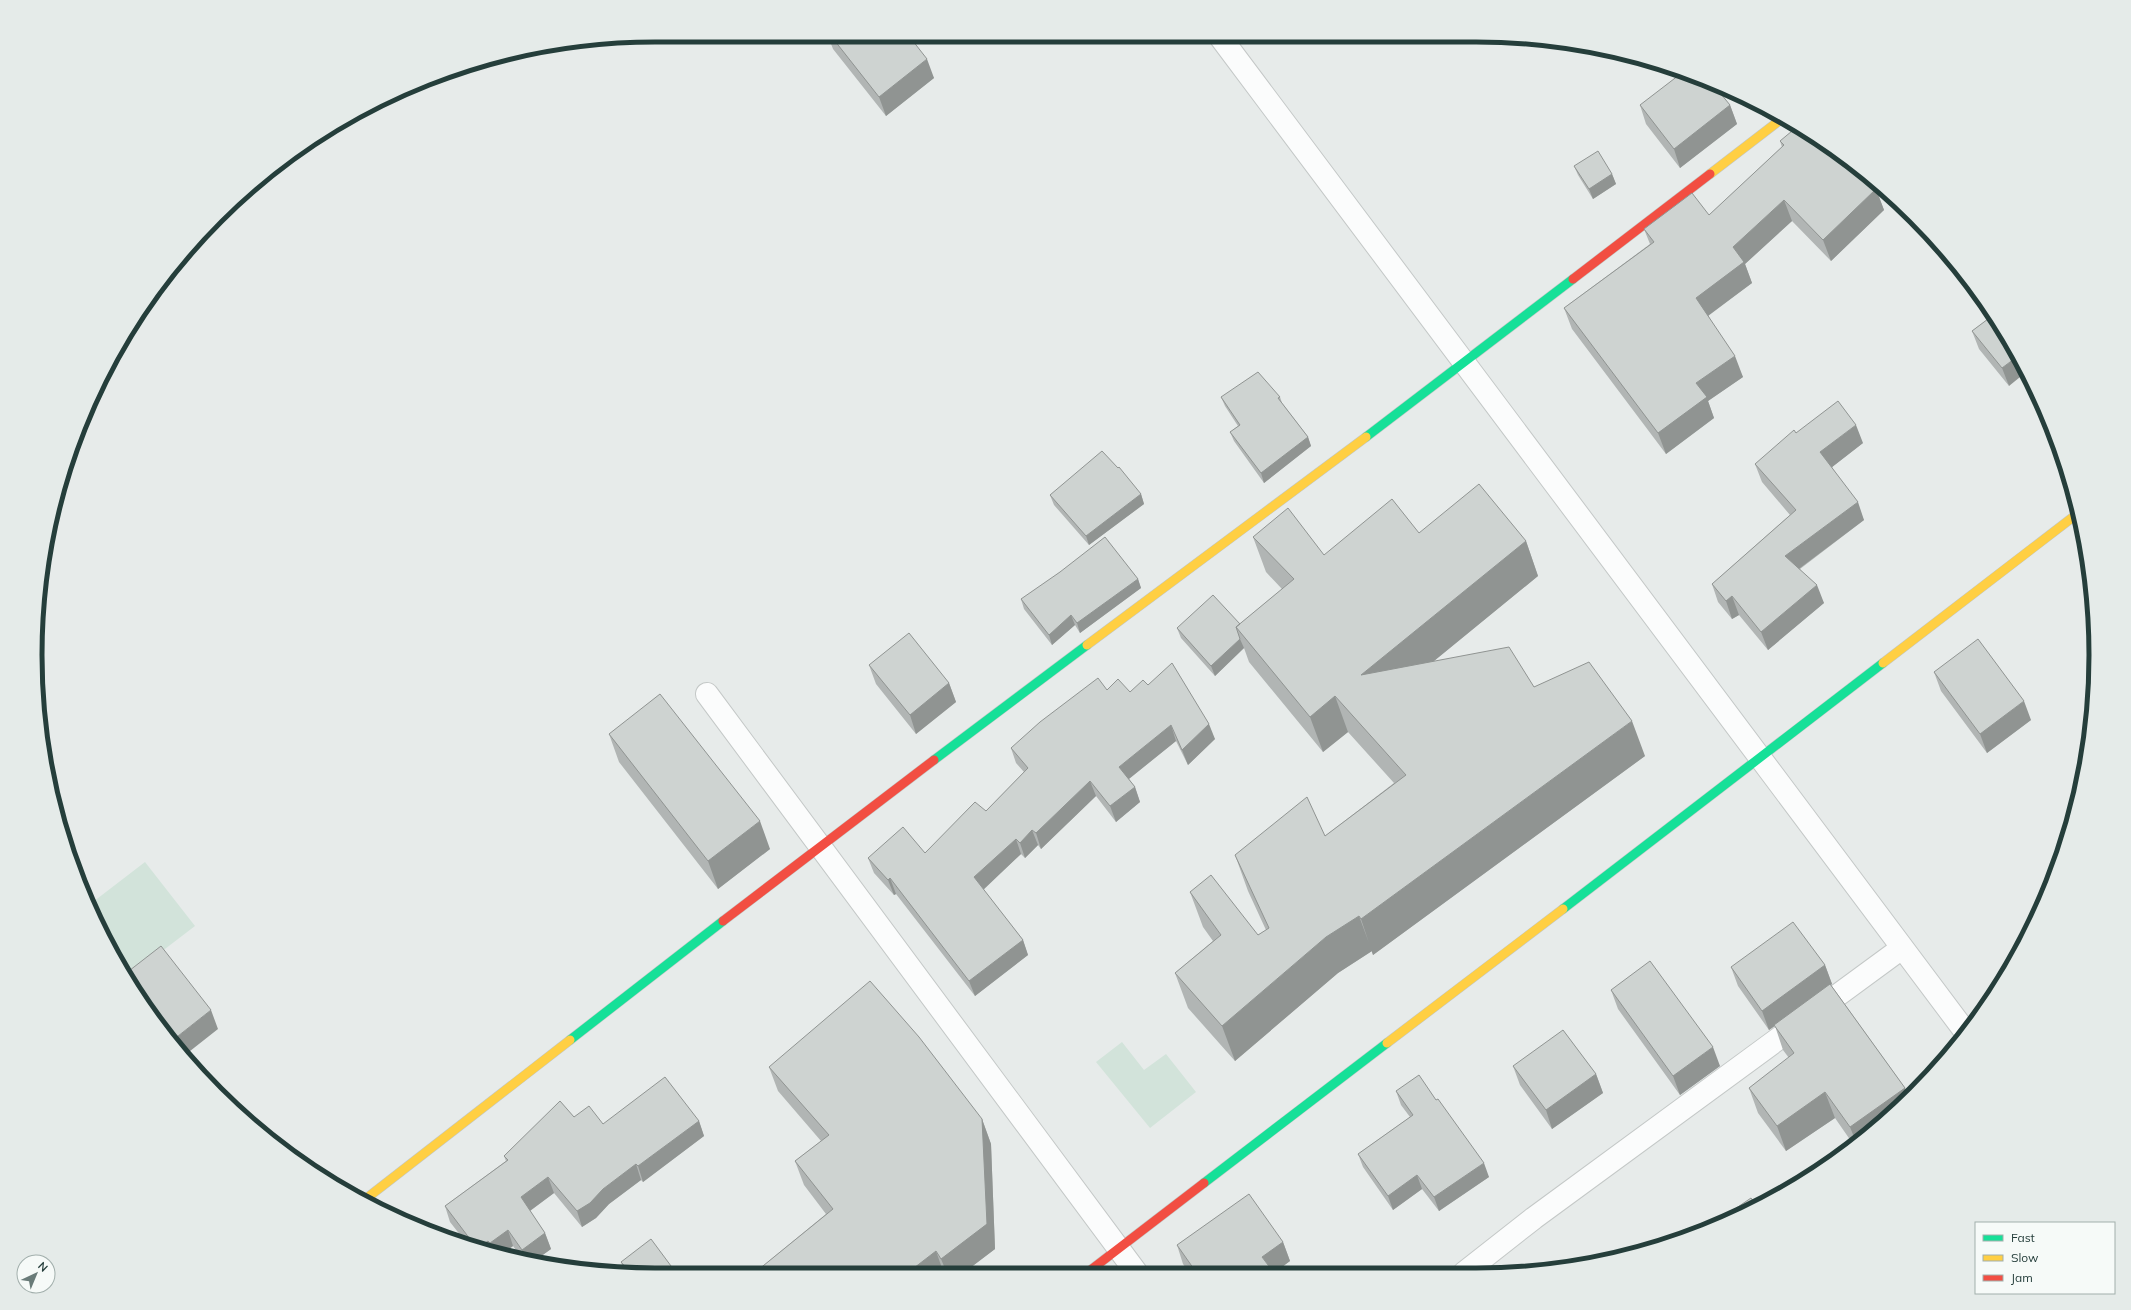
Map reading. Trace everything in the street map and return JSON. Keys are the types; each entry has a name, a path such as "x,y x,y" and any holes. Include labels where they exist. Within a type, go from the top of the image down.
{"street":[{"path":"1224,42 1759,759 1962,1028"},
{"path":"368,1197 820,845 1464,363 1778,121"},
{"path":"1093,1268 2073,517"},
{"path":"707,694 1133,1268"},
{"path":"1470,1268 1540,1214 1902,948"}],"shaded area":[{"path":"145,862 195,926 132,974 105,926 94,901"},
{"path":"1122,1042 1144,1070 1166,1054 1196,1092 1150,1128 1096,1062"}],"building":[{"path":"836,42 914,42 927,59 879,97"},
{"path":"1677,77 1720,93 1730,105 1674,149 1640,105"},
{"path":"1793,130 1817,145 1875,190 1823,240 1784,200 1733,247 1744,262 1696,298 1735,356 1696,383 1707,397 1658,433 1564,308 1654,242 1644,229 1692,193 1709,215 1784,145 1780,141"},
{"path":"1598,151 1612,174 1589,189 1574,166"},
{"path":"1989,318 2013,360 2002,368 1972,331"},
{"path":"1258,372 1280,397 1278,398 1308,437 1261,473 1230,432 1240,425 1221,397"},
{"path":"1838,401 1856,425 1820,452 1858,502 1785,556 1817,585 1761,632 1732,596 1726,601 1712,584 1796,510 1755,464 1794,430 1796,433"},
{"path":"1102,451 1118,468 1119,467 1141,494 1086,536 1050,495"},
{"path":"1479,484 1526,541 1361,675 1509,647 1534,687 1589,662 1632,721 1361,919 1359,916 1326,937 1222,1026 1175,973 1221,935 1190,892 1211,875 1258,935 1269,928 1235,855 1307,797 1325,836 1406,775 1335,696 1310,717 1236,627 1294,579 1253,537 1288,508 1324,555 1392,499 1419,533"},
{"path":"1105,537 1138,579 1077,623 1071,615 1049,635 1021,599 1060,572"},
{"path":"1213,595 1240,624 1236,627 1240,639 1211,666 1177,628"},
{"path":"909,633 949,683 910,715 869,665"},
{"path":"1978,639 2024,701 1980,734 1934,672"},
{"path":"1172,663 1209,724 1182,750 1171,725 1119,767 1135,787 1110,806 1090,781 1036,833 1032,830 1020,843 1016,839 974,877 1023,940 969,981 890,878 888,880 868,858 903,827 925,853 975,802 986,811 1028,768 1011,748 1040,722 1098,678 1107,690 1118,679 1130,692 1143,680 1148,685"},
{"path":"660,694 760,821 708,861 609,734"},
{"path":"1793,922 1825,965 1762,1011 1731,967"},
{"path":"161,946 211,1010 176,1037 145,996 129,971"},
{"path":"1650,961 1713,1047 1673,1076 1611,990"},
{"path":"870,981 919,1037 982,1119 987,1224 941,1259 936,1251 914,1268 760,1268 833,1209 795,1161 829,1135 769,1067"},
{"path":"1830,984 1905,1088 1850,1127 1825,1092 1777,1126 1749,1088 1794,1053 1774,1025"},
{"path":"1563,1030 1596,1074 1546,1110 1513,1066"},
{"path":"1419,1075 1484,1163 1434,1197 1417,1175 1388,1196 1358,1154 1413,1115 1396,1091"},
{"path":"665,1077 699,1121 638,1166 636,1164 603,1189 590,1203 577,1211 548,1177 521,1197 545,1233 522,1250 508,1230 490,1243 488,1241 485,1243 470,1239 445,1206 508,1160 504,1156 560,1101 574,1117 589,1106 603,1124"},
{"path":"1249,1194 1283,1242 1262,1257 1270,1268 1193,1268 1177,1245"},
{"path":"1751,1198 1754,1201 1747,1205 1729,1213"},
{"path":"651,1239 673,1268 626,1267 621,1262"}],"traffic: fast":[{"path":"1366,437 1573,279"},
{"path":"934,760 1087,645"},
{"path":"1563,909 1883,663"},
{"path":"570,1040 723,921"},
{"path":"1204,1183 1387,1043"}],"traffic: slow":[{"path":"1710,174 1778,121"},
{"path":"1087,645 1366,437"},
{"path":"1883,663 2073,517"},
{"path":"1387,1043 1563,909"},
{"path":"368,1197 570,1040"}],"traffic: jam":[{"path":"1573,279 1710,174"},
{"path":"723,921 934,760"},
{"path":"1093,1268 1204,1183"}]}
